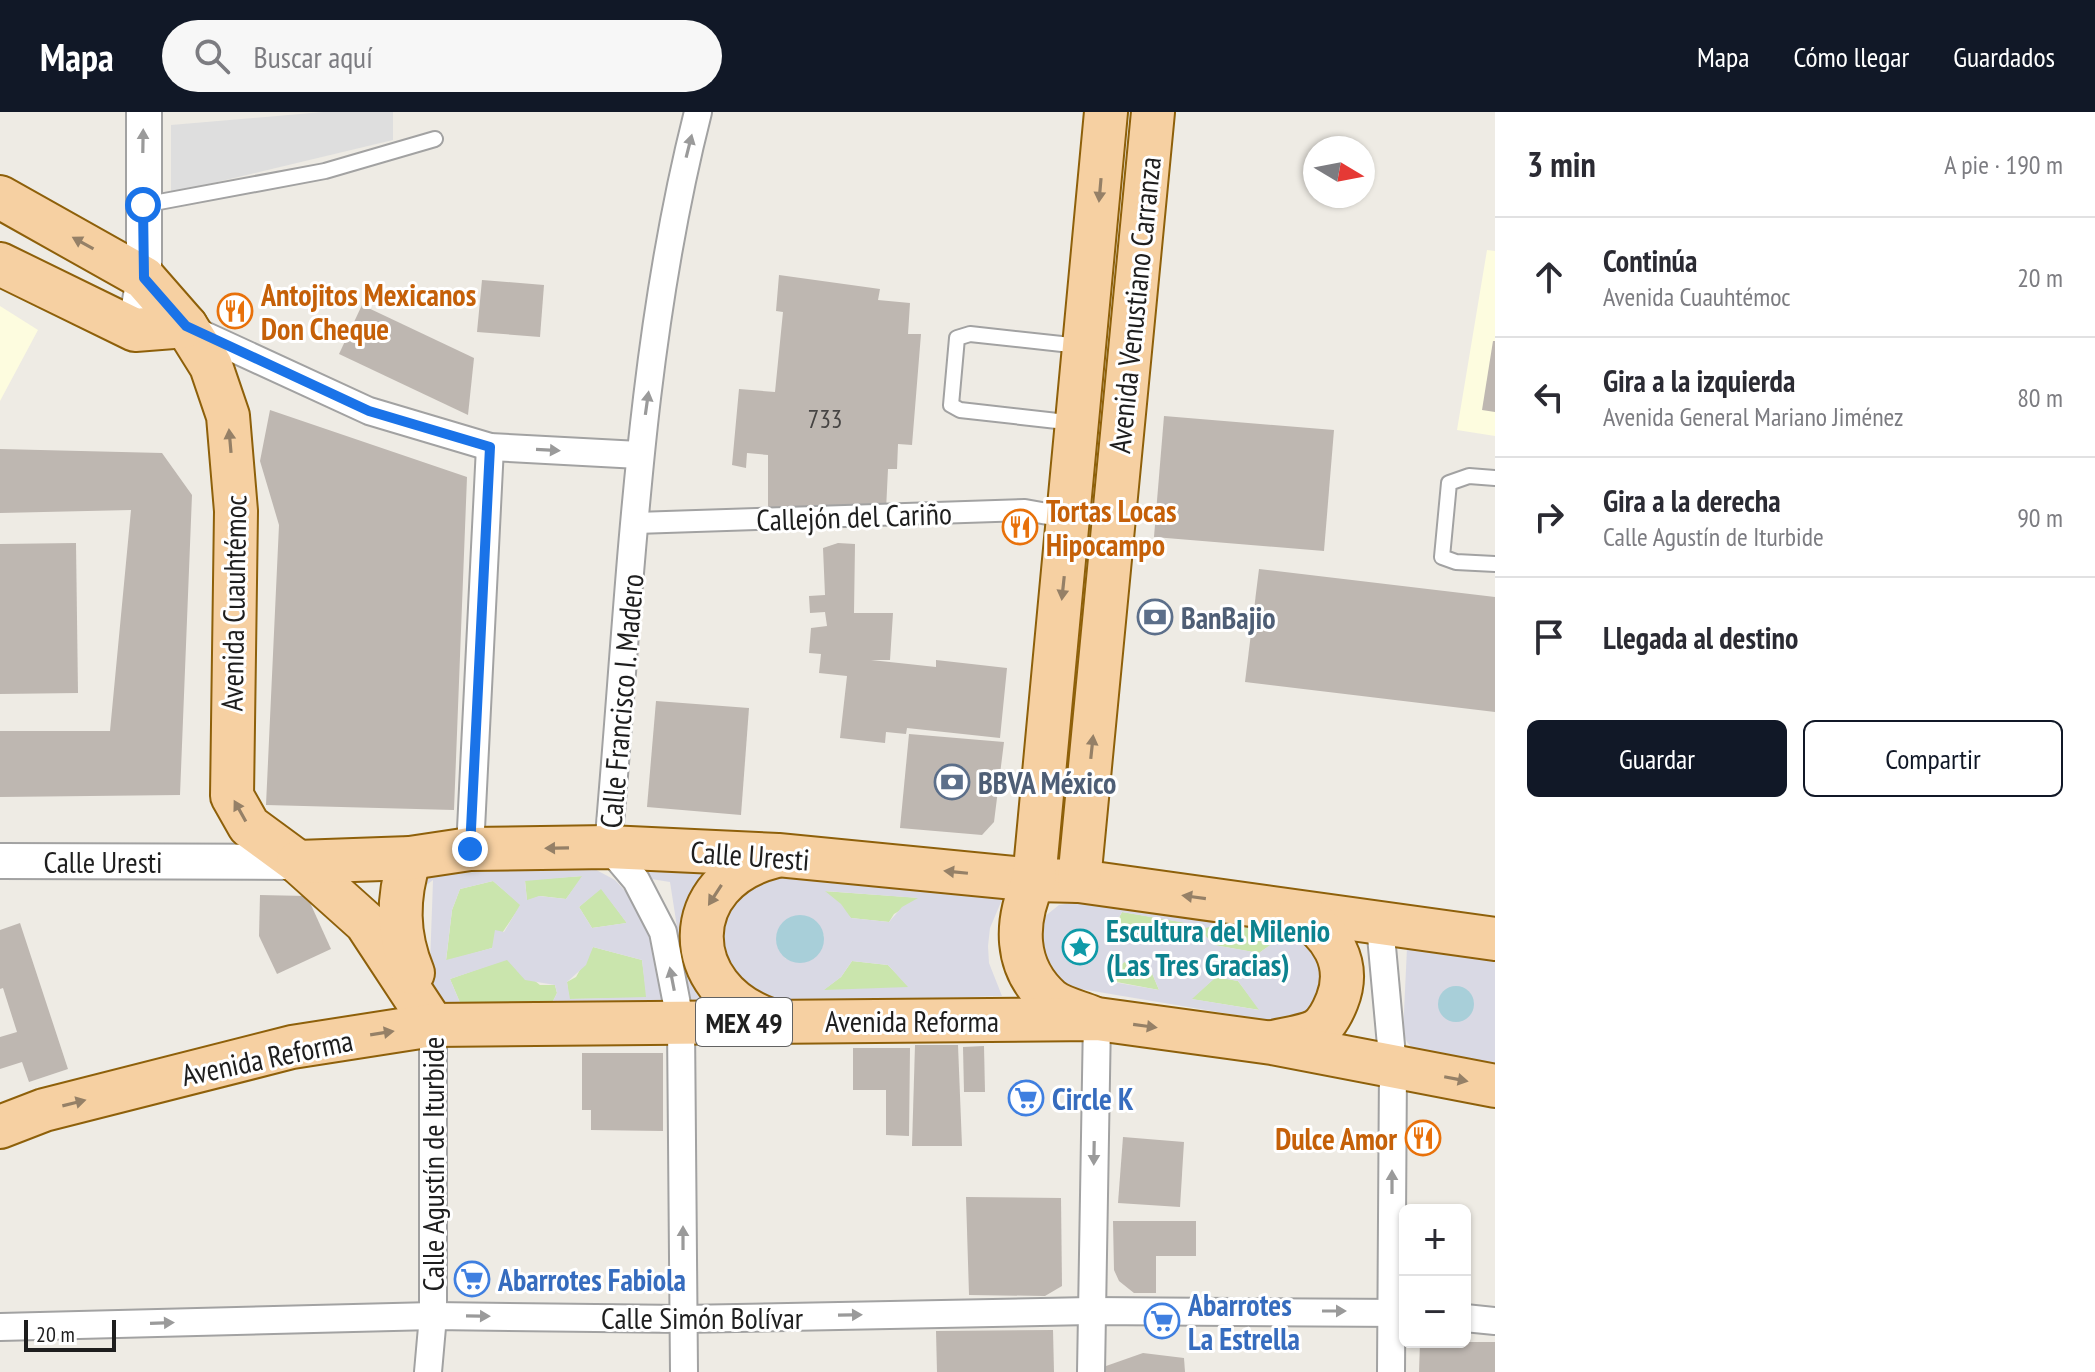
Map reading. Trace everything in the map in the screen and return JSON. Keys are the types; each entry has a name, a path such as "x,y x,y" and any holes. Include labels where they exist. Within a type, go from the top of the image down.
{"main road":[{"name":"Avenida Venustiano Carranza","path":"1097,1019 1053,1002 1035,982 1023,958 1019,931 1023,904 1034,880 1080,424 1106,112"},
{"name":"Avenida Venustiano Carranza","path":"1079,881 1153,112"},
{"name":"Avenida Cuauhtémoc","path":"0,197 144,278 186,326 211,366 228,416 237,526 232,796 249,826 298,862"},
{"path":"0,264 135,330 186,326"},
{"name":"Calle Uresti","path":"298,862 410,858 470,849 608,847 778,855 1034,880 1079,881 1495,939"},
{"path":"771,1020 743,1011 720,991 706,964 702,935 708,905 725,880 750,863 778,855"},
{"path":"410,858 400,888 403,948 428,1003 443,1025"},
{"name":"Calle Agustín de Iturbide","path":"298,862 348,904 379,938 443,1025"},
{"path":"1272,1043 1318,1030 1333,1012 1341,989 1342,966 1334,943 1319,925 1299,913"},
{"name":"Avenida Reforma","path":"0,1127 44,1110 292,1047 443,1025 1097,1019 1272,1043 1495,1086"}],"street":[{"path":"135,330 144,278 144,112"},
{"name":"Calle Francisco I. Madero","path":"684,1372 681,1025 663,932 636,880 608,847 639,455 677,195 698,112"},
{"path":"186,326 369,411 490,447 639,455"},
{"path":"470,849 490,447"},
{"name":"Callejón del Cariño","path":"636,523 1025,510 1070,518"},
{"name":"Calle Uresti","path":"0,861 298,862"},
{"path":"1380,925 1393,1067 1398,1312 1391,1372"},
{"path":"1091,1372 1097,1019"},
{"name":"Calle Agustín de Iturbide","path":"428,1372 433,1316 443,1025"},
{"name":"Calle Simón Bolívar","path":"0,1327 433,1316 683,1319 1090,1311 1398,1312"},
{"path":"1471,1319 1495,1321"}],"lane":[{"path":"143,205 325,171 435,139"},
{"path":"1080,424 960,410 951,405 957,338 970,334 1085,347"},
{"path":"1495,478 1469,476 1449,483 1442,557 1456,562 1495,564"}],"shaded area":[{"path":"323,112 393,112 393,140 171,193 171,125"},
{"path":"1487,250 1495,251 1495,436 1457,430"},
{"path":"0,306 38,330 0,401"},
{"path":"640,861 722,873 717,1002 689,1004 670,882 651,879"},
{"path":"587,865 615,880 637,904 651,937 664,1004 446,1012 417,957 414,876","holes":["582,876 566,899 539,896 527,900 525,881","433,880 430,964 417,903 420,890","493,881 520,905 504,932 495,930 492,948 446,960 452,910 460,889","601,889 626,923 592,928 579,907","593,947 642,960 646,997 570,999 567,982 586,965","507,960 525,980 555,985 557,993 551,1005 461,1005 450,979"]},
{"path":"762,878 1004,895 990,928 988,946 989,963 1002,996 773,1003 732,986 717,916","holes":["825,891 918,898 902,907 889,922 851,918 841,904","817,922 824,936 786,959 777,945","852,961 888,965 908,987 824,990 841,977"]},
{"path":"1084,901 1303,931 1333,975 1301,1026 1063,986 1047,976 1037,930 1044,917 1059,905","holes":["1122,912 1186,923 1165,939 1119,931 1116,923","1218,924 1287,933 1259,953 1214,945 1200,930","1124,962 1149,966 1159,990 1107,981","1216,977 1238,981 1259,1010 1192,999"]},
{"path":"1407,948 1495,954 1495,1067 1414,1050 1407,1042 1403,1033"}],"green space":[{"path":"583,876 566,899 540,896 527,901 525,880"},
{"path":"493,881 521,905 492,948 446,961 452,910 460,889"},
{"path":"601,888 627,923 592,928 579,907"},
{"path":"823,891 921,898 894,914 889,922 851,918"},
{"path":"1122,912 1187,923 1165,939 1119,931 1116,923"},
{"path":"1218,924 1288,933 1259,953 1214,945 1199,929"},
{"path":"593,947 642,960 647,998 569,999 567,982 576,977"},
{"path":"507,959 540,985 555,985 557,993 551,1005 461,1005 450,979"},
{"path":"852,961 888,965 910,988 822,991 841,977"},
{"path":"1124,962 1149,966 1159,990 1106,980"},
{"path":"1216,977 1238,981 1260,1010 1191,999"}],"water":[{"path":"800,915 817,922 824,939 817,956 800,963 783,956 776,939 783,922"},
{"path":"1080,929 1093,934 1098,947 1093,960 1080,965 1067,960 1062,947 1067,934"},
{"path":"1456,986 1469,991 1474,1004 1469,1017 1456,1022 1443,1017 1438,1004 1443,991"}],"building":[{"path":"779,275 880,289 878,300 910,303 908,334 921,334 912,445 898,444 897,469 888,469 886,510 768,510 768,455 747,453 746,468 732,465 739,389 775,392 783,312 776,311"},
{"path":"482,280 544,285 540,337 477,332"},
{"path":"362,305 474,358 468,415 339,354"},
{"path":"1495,341 1495,412 1482,410"},
{"path":"270,410 467,477 454,810 266,805 279,525 260,461"},
{"path":"1164,416 1334,430 1324,551 1154,537"},
{"path":"0,449 162,453 192,495 180,795 0,797 0,731 110,731 131,510 0,513"},
{"path":"76,543 78,693 0,694 0,544"},
{"path":"838,543 855,544 854,613 893,613 890,660 871,660 936,667 936,660 1007,668 1000,738 907,728 906,734 886,732 885,743 840,738 847,676 819,673 821,654 809,653 811,628 827,626 825,612 810,613 809,596 825,595 823,548"},
{"path":"1259,569 1495,597 1495,712 1245,682"},
{"path":"656,701 749,708 741,815 647,807"},
{"name":"BBVA México","path":"909,734 1004,742 994,822 982,835 900,828"},
{"path":"260,895 307,896 331,949 277,974 259,936"},
{"path":"20,923 68,1069 29,1082 22,1062 0,1069 0,1037 17,1032 3,988 0,989 0,930"},
{"path":"915,1045 958,1045 962,1146 912,1146"},
{"path":"984,1046 985,1092 964,1092 963,1047"},
{"path":"853,1048 910,1048 909,1136 886,1135 886,1090 853,1090"},
{"path":"582,1053 663,1053 663,1131 591,1130 591,1110 582,1110"},
{"path":"1123,1137 1184,1142 1180,1207 1118,1203"},
{"path":"966,1197 1061,1198 1062,1286 1045,1296 969,1295"},
{"path":"1113,1221 1196,1221 1196,1256 1156,1256 1156,1293 1134,1293 1119,1281 1114,1270"},
{"path":"1053,1330 1054,1372 937,1372 936,1331"},
{"path":"1471,1342 1495,1342 1495,1372 1419,1372 1420,1348 1471,1348"},
{"path":"1143,1353 1184,1358 1185,1372 1106,1372 1106,1366"}],"place":[{"name":"Antojitos Mexicanos Don Cheque","path":"235,311"},
{"name":"Tortas Locas Hipocampo","path":"1020,527"},
{"name":"BanBajio","path":"1155,617"},
{"name":"BBVA México","path":"952,782"},
{"name":"Escultura del Milenio (Las Tres Gracias)","path":"1080,947"},
{"name":"Circle K","path":"1026,1098"},
{"name":"Dulce Amor","path":"1423,1138"},
{"name":"Abarrotes Fabiola","path":"472,1279"},
{"name":"Abarrotes La Estrella","path":"1162,1321"}],"route":[{"path":"143,205 144,278 186,326 369,411 490,447 470,849"}]}
